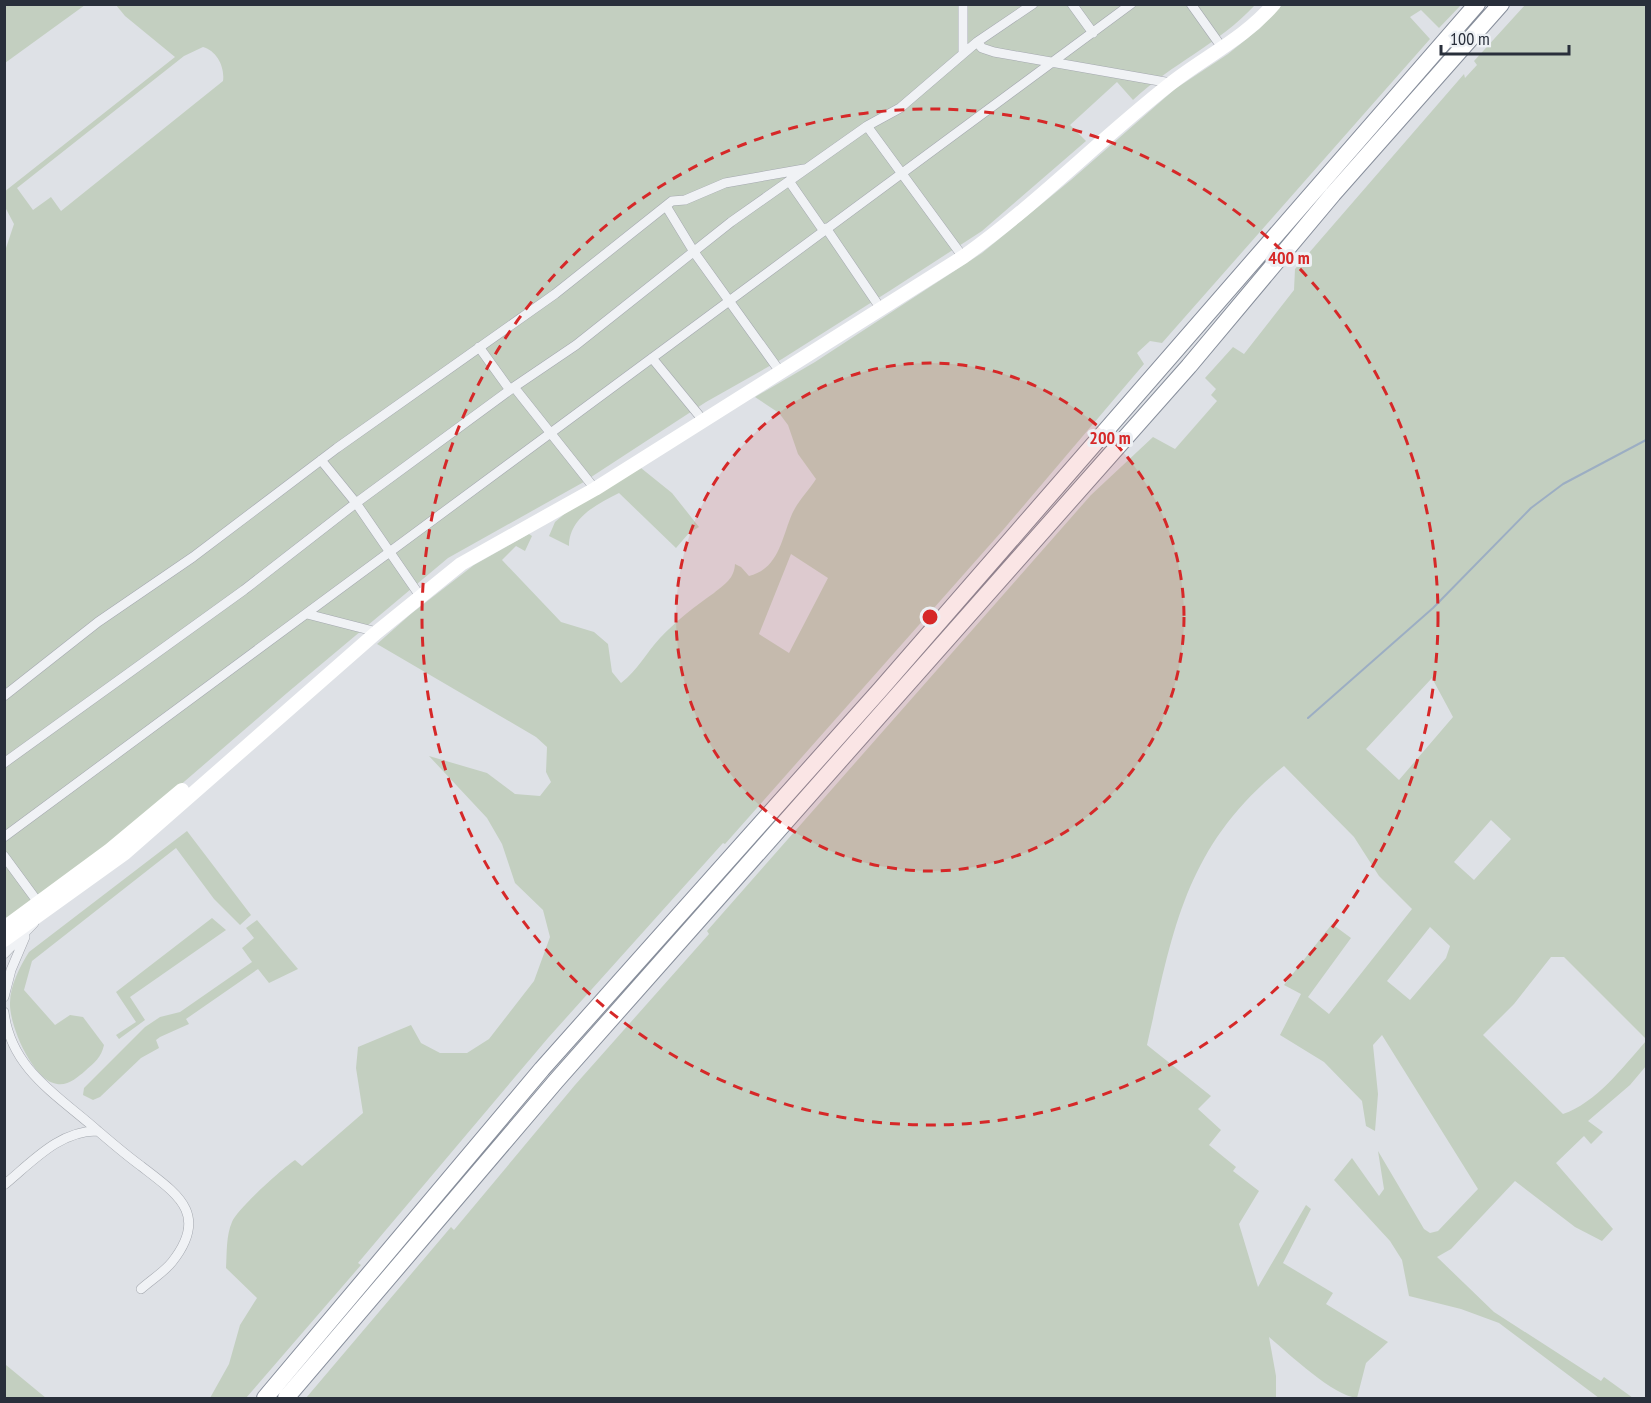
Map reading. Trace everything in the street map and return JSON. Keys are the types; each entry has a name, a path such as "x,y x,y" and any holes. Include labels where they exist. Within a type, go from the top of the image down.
{"highway":[{"path":"265,1398 542,1069 888,681 1477,4"},
{"path":"286,1398 556,1081 1189,366 1333,194 1501,4"}],"main road":[{"path":"1221,46 1263,4"},
{"path":"4,928 41,908 125,853 418,592 779,370 1009,222 1166,82 1256,23 1274,4"},
{"path":"4,940 41,908"}],"street":[{"path":"963,4 963,54"},
{"path":"4,763 244,590 356,503 512,389 576,345 789,181 867,126 900,108 977,42 1032,4"},
{"path":"1072,4 1093,33"},
{"path":"4,837 1131,4"},
{"path":"1191,4 1221,46"},
{"path":"977,42 982,48 994,52 1166,82"},
{"path":"867,126 961,254"},
{"path":"4,696 98,622 193,558 321,460 555,294 672,201 685,200 725,183 806,169"},
{"path":"789,181 879,306"},
{"path":"666,206 694,252 731,300 779,370"},
{"path":"479,347 512,389 552,432 592,486"},
{"path":"652,358 700,417"},
{"path":"321,460 356,503 418,592"},
{"path":"307,614 373,631"},
{"path":"4,856 41,908 26,933 11,970 4,997"},
{"path":"4,954 26,933"},
{"path":"4,1012 8,1031 22,1062 31,1074 98,1131 169,1186 182,1200 189,1225 172,1262 141,1289"},
{"path":"4,1185 67,1137 85,1131 98,1131"}],"green space":[{"path":"5,4 85,4 85,5 5,63"},
{"path":"116,5 1255,5 1211,43 1163,75 1133,100 1117,82 1070,125 1086,141 982,231 782,359 706,402 582,483 448,558 83,869 5,928 4,254 14,224 5,207 4,192 175,57 125,16","holes":["203,47 219,60 223,70 223,81 61,211 51,197 33,210 17,188 184,56"]},
{"path":"1282,5 1461,5 1439,28 1421,10 1410,17 1430,39 1162,343 1150,341 1137,353 1144,364 1003,530 725,844 723,843 548,1038 358,1263 361,1265 246,1398 210,1398 229,1364 240,1325 257,1298 226,1268 228,1238 232,1222 251,1199 281,1171 295,1160 302,1166 363,1113 356,1068 358,1047 411,1025 421,1043 440,1053 467,1053 489,1039 534,981 550,937 543,910 515,883 502,844 487,818 429,756 487,773 515,794 540,796 551,782 546,772 547,747 536,737 377,644 412,613 474,565 529,534 532,536 525,551 516,546 502,560 561,622 594,632 608,644 612,672 621,683 673,626 728,581 733,574 735,564 749,576 767,567 778,551 794,509 816,479 798,454 788,425 779,413 755,397 815,362 982,253 1071,180 1175,89 1228,54 1259,29","holes":["791,554 828,578 789,653 759,634"]},
{"path":"1525,5 1646,5 1646,1039 1564,957 1551,957 1514,1004 1483,1035 1563,1114 1587,1102 1598,1093 1646,1041 1646,1066 1630,1085 1588,1121 1603,1132 1591,1144 1584,1136 1556,1163 1613,1229 1602,1241 1575,1227 1515,1181 1451,1249 1437,1257 1494,1312 1601,1381 1604,1377 1633,1398 1599,1398 1499,1323 1461,1309 1409,1296 1402,1260 1390,1241 1334,1180 1352,1158 1379,1196 1384,1189 1378,1151 1424,1229 1430,1233 1438,1231 1478,1189 1382,1035 1373,1045 1378,1094 1375,1131 1366,1126 1362,1101 1324,1062 1280,1035 1301,994 1284,985 1332,924 1351,938 1308,997 1329,1014 1412,909 1379,876 1354,837 1284,766 1251,796 1224,827 1204,859 1188,892 1176,927 1165,964 1147,1045 1211,1096 1198,1109 1221,1130 1209,1145 1236,1167 1233,1171 1259,1191 1239,1224 1258,1287 1306,1205 1311,1209 1283,1263 1333,1293 1326,1304 1388,1342 1366,1363 1357,1398 1336,1390 1324,1382 1269,1337 1276,1376 1276,1398 306,1398 451,1227 454,1230 575,1085 709,934 707,931 1091,495 1153,437 1175,449 1217,401 1211,395 1216,389 1205,378 1233,347 1244,354 1294,290 1295,269 1464,74 1465,78 1477,65 1474,61","holes":["1432,678 1453,717 1399,780 1366,749","1491,820 1511,839 1474,880 1454,862","1430,927 1450,946 1446,958 1410,1000 1387,981"]},
{"path":"641,468 672,493 699,527 689,533 676,548 619,493 594,507 579,520 570,536 569,546 549,536 555,522 568,511"},
{"path":"187,831 251,915 240,925 214,899 176,848 32,961 24,990 55,1025 70,1015 83,1017 104,1045 97,1060 72,1080 65,1084 48,1081 31,1063 24,1051 11,1013 12,990 22,963 29,952"},
{"path":"212,918 226,930 130,997 145,1020 119,1039 116,1035 136,1022 116,992"},
{"path":"257,920 298,969 269,983 258,969 186,1019 189,1024 156,1040 159,1048 141,1058 100,1097 93,1100 83,1095 84,1088 145,1027 160,1017 180,1012 252,962 242,948 254,938 246,928"},
{"path":"6,1365 46,1398 5,1398"}],"waterway":[{"path":"1308,718 1433,608 1531,508 1563,484 1646,440"}]}
